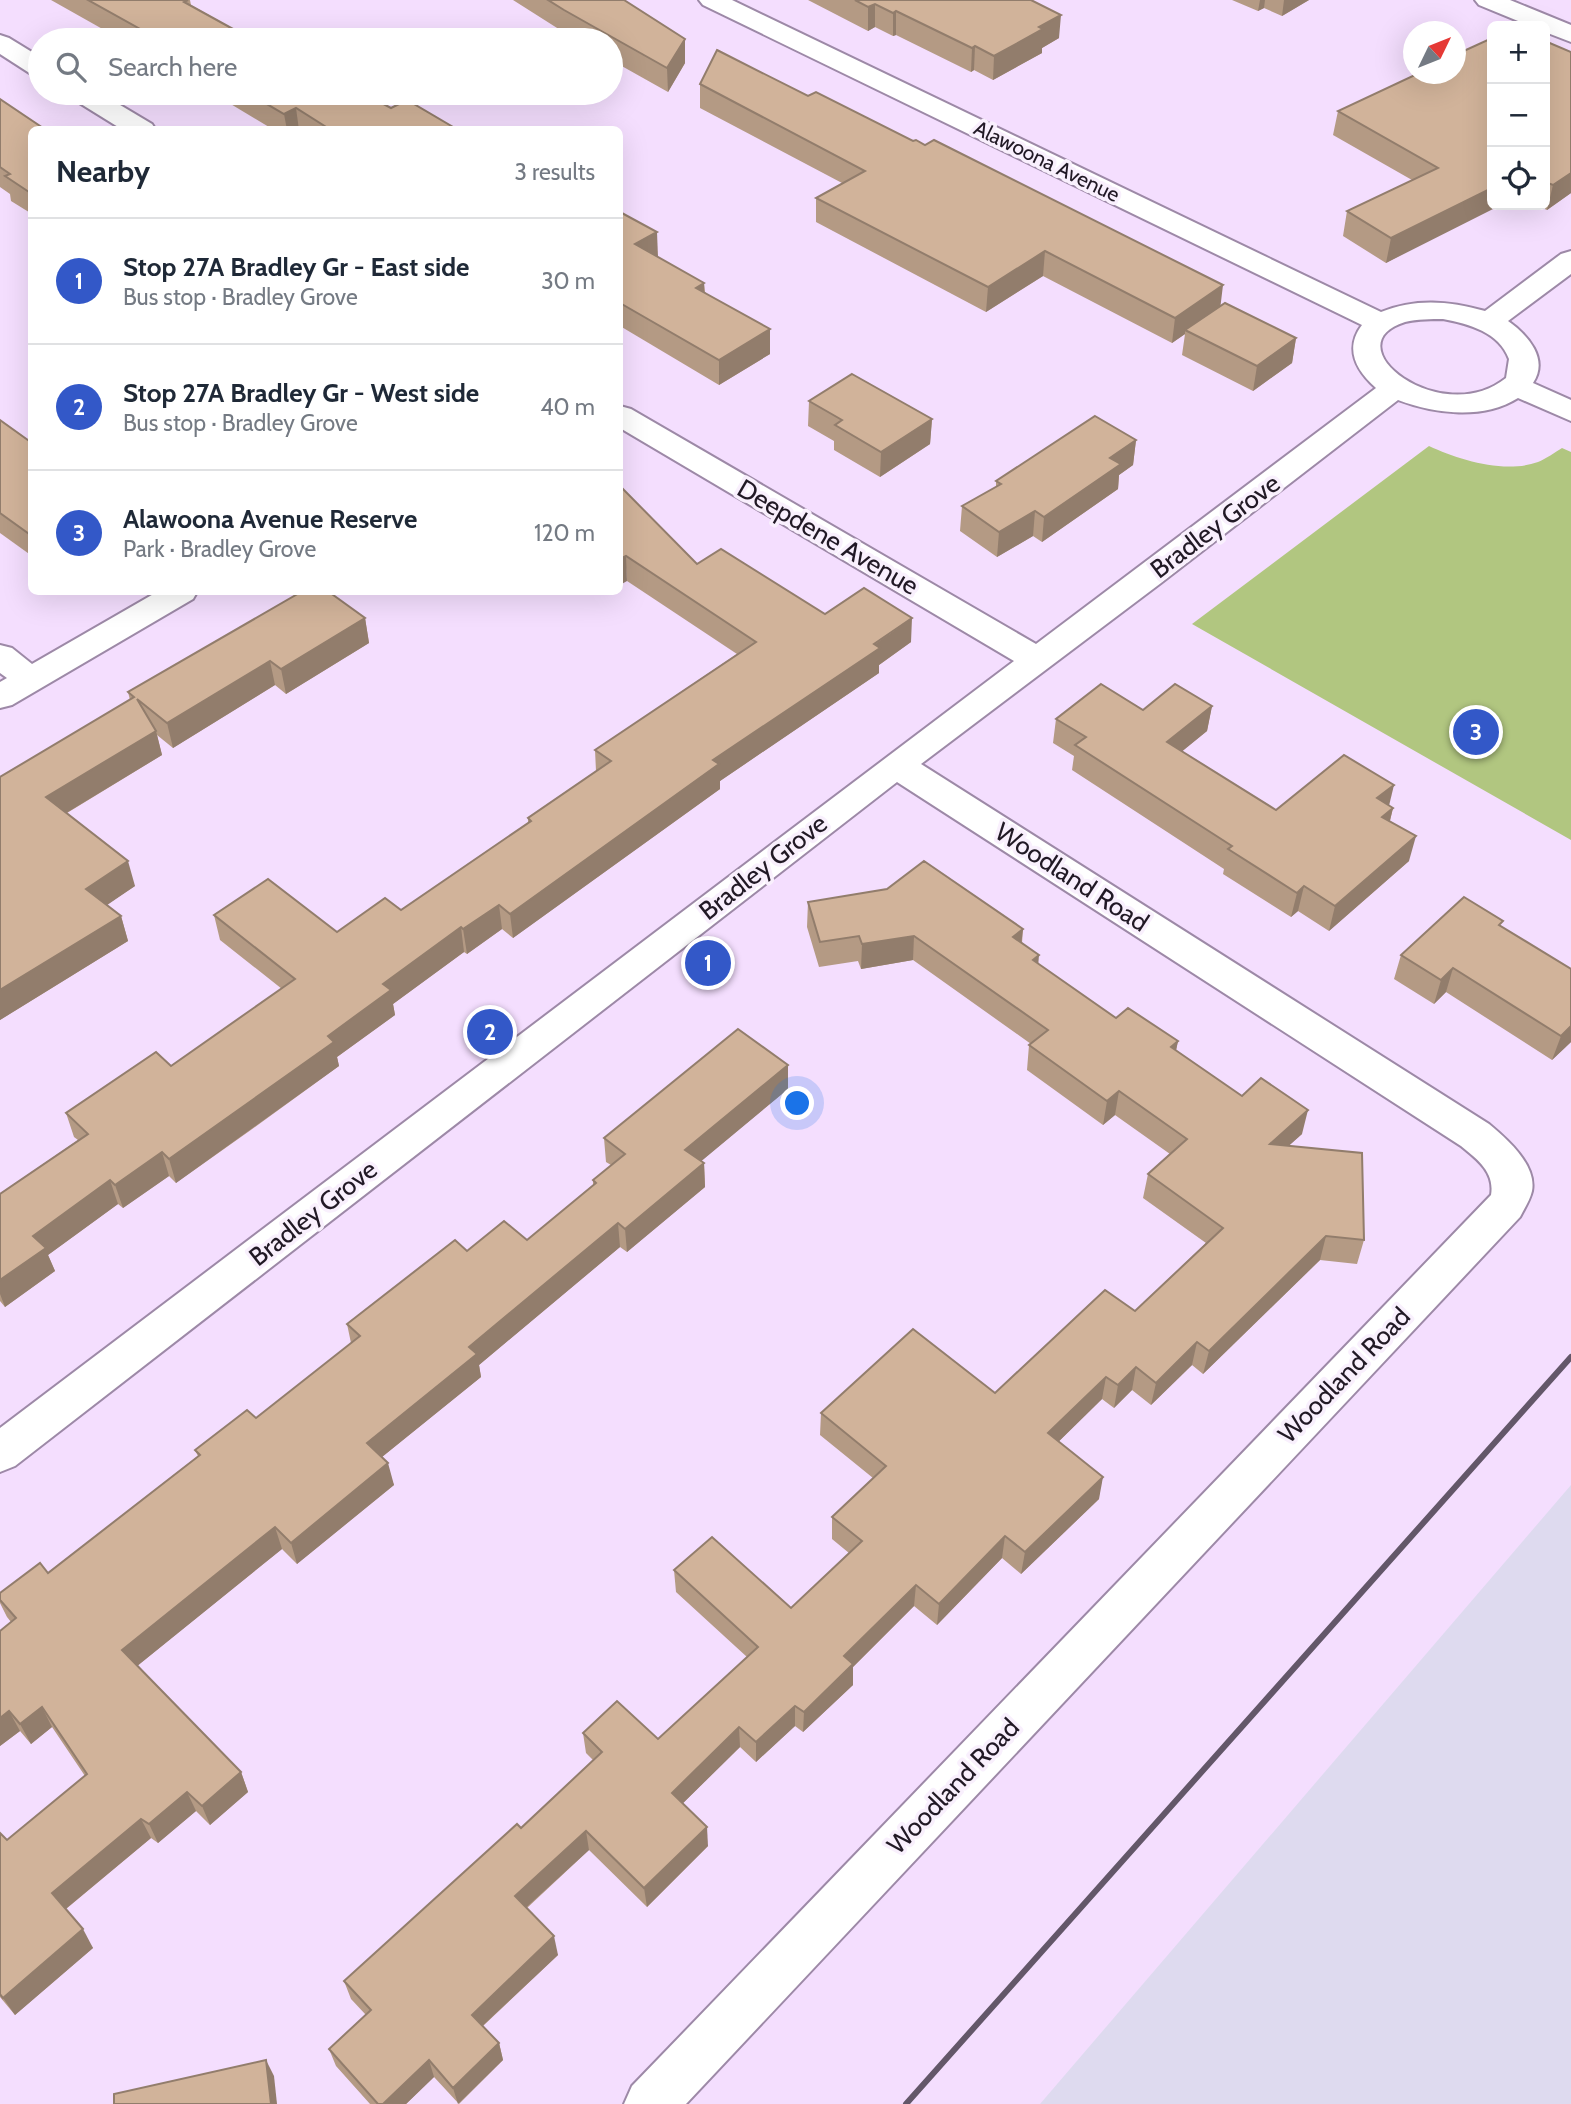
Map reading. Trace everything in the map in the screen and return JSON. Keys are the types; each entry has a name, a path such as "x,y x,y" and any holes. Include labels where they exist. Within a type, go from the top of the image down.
{"street":[{"name":"Alawoona Avenue","path":"712,0 1381,323"},
{"path":"1488,0 1566,26"},
{"path":"0,43 28,60"},
{"path":"102,105 136,126"},
{"path":"1489,322 1571,260"},
{"path":"1431,310 1467,315 1489,322 1519,346 1525,360 1524,374 1516,386 1499,397 1474,403 1447,403 1419,398 1395,388 1378,376 1368,362 1365,347 1369,334 1381,323 1398,315 1431,310"},
{"path":"1516,386 1571,412"},
{"name":"Bradley Grove","path":"0,1453 896,765 1150,576 1395,388"},
{"name":"Deepdene Avenue","path":"623,417 1036,659"},
{"path":"0,697 176,595"},
{"path":"0,656 30,679"},
{"name":"Woodland Road","path":"650,2104 1506,1205 1512,1188 1506,1169 1496,1153 1475,1135 896,765"}],"shaded area":[{"path":"1571,1485 1571,2104 1040,2104"}],"green space":[{"path":"1429,446 1482,464 1511,467 1538,462 1562,448 1571,452 1571,840 1192,624"}],"building":[{"path":"88,0 188,0 184,2 231,28 138,28"},
{"path":"548,0 624,0 685,39 667,68 623,43 623,28 596,28"},
{"path":"855,0 1031,0 1061,15 1039,27 1043,29 994,56 896,11 893,13 875,4 868,7"},
{"path":"1487,40 1487,190 1391,238 1347,211 1438,168 1338,111 1403,81 1403,84 1466,84 1466,50"},
{"path":"1550,43 1571,52 1571,173 1553,185 1550,184"},
{"path":"717,50 808,96 816,92 913,141 925,145 934,140 1223,285 1175,318 1045,251 988,287 816,198 865,171 700,84"},
{"path":"0,99 40,126 28,126 28,191 5,176 10,174 0,167"},
{"path":"269,105 385,105 391,108 397,105 416,105 451,126 325,126 296,108 284,114"},
{"path":"623,214 657,232 635,244 704,283 696,288 770,329 719,360 623,305"},
{"path":"1225,303 1296,338 1257,366 1185,330"},
{"path":"852,374 932,419 881,452 835,425 842,420 809,401"},
{"path":"1095,416 1136,440 1110,458 1121,464 1044,517 1035,511 999,532 962,506 1001,484 996,481"},
{"path":"0,420 28,440 28,533 0,513"},
{"path":"623,489 697,564 721,549 825,614 864,588 912,618 874,644 880,648 713,760 719,764 510,914 499,905 463,929 461,927 383,984 391,990 328,1036 334,1042 169,1159 162,1152 115,1185 110,1180 33,1236 46,1248 0,1280 0,1194 88,1134 66,1113 156,1052 171,1066 295,979 214,915 268,879 337,932 385,898 401,910 531,821 528,818 611,761 595,750 756,642 626,556 623,558"},
{"path":"296,595 333,595 365,618 281,669 270,661 167,723 137,699 156,731 46,797 128,861 86,889 121,916 0,990 0,777 134,697 128,692"},
{"path":"1101,684 1143,710 1175,684 1212,706 1167,742 1276,810 1344,755 1394,785 1377,798 1393,808 1382,817 1416,836 1335,906 1304,886 1297,893 1228,849 1232,846 1075,745 1086,737 1056,719"},
{"path":"924,861 1023,929 1013,937 1039,955 1033,960 1116,1018 1128,1008 1178,1041 1171,1047 1242,1096 1261,1078 1308,1110 1270,1144 1362,1153 1364,1240 1326,1236 1209,1351 1197,1342 1156,1383 1136,1367 1118,1385 1106,1377 1048,1433 1103,1477 1025,1552 1005,1536 939,1604 916,1585 844,1656 853,1664 804,1712 795,1706 756,1742 739,1727 672,1793 707,1827 644,1888 586,1831 515,1896 554,1936 472,2015 499,2043 453,2088 429,2060 383,2104 378,2104 329,2049 371,2010 344,1981 517,1824 521,1828 602,1752 583,1733 617,1701 658,1739 758,1647 674,1570 712,1537 791,1608 862,1541 832,1517 886,1466 821,1413 913,1329 995,1393 1105,1290 1135,1311 1223,1228 1148,1174 1187,1139 1119,1091 1107,1101 1029,1045 1048,1030 914,936 862,944 859,936 820,942 808,902 887,889"},
{"path":"1464,897 1503,921 1499,925 1571,969 1571,1026 1561,1036 1453,968 1441,980 1401,955"},
{"path":"738,1029 788,1065 685,1150 704,1163 625,1229 618,1223 469,1347 477,1354 367,1443 388,1463 291,1543 275,1527 122,1650 241,1772 202,1806 187,1792 149,1824 141,1819 52,1893 83,1929 3,1998 0,1994 0,1833 7,1840 87,1774 42,1707 20,1724 9,1711 0,1718 0,1631 16,1618 0,1600 0,1593 40,1563 48,1573 200,1455 195,1450 247,1410 256,1418 360,1336 347,1324 455,1240 467,1251 504,1221 527,1240 596,1183 593,1180 625,1154 604,1138"},
{"path":"266,2060 271,2104 114,2104 114,2094"}],"railway":[{"path":"906,2104 1571,1357"}],"place":[{"name":"Alawoona Avenue Reserve","path":"1476,732"},
{"name":"Stop 27A Bradley Gr - East side","path":"708,963"},
{"name":"Stop 27A Bradley Gr - West side","path":"490,1032"}]}
